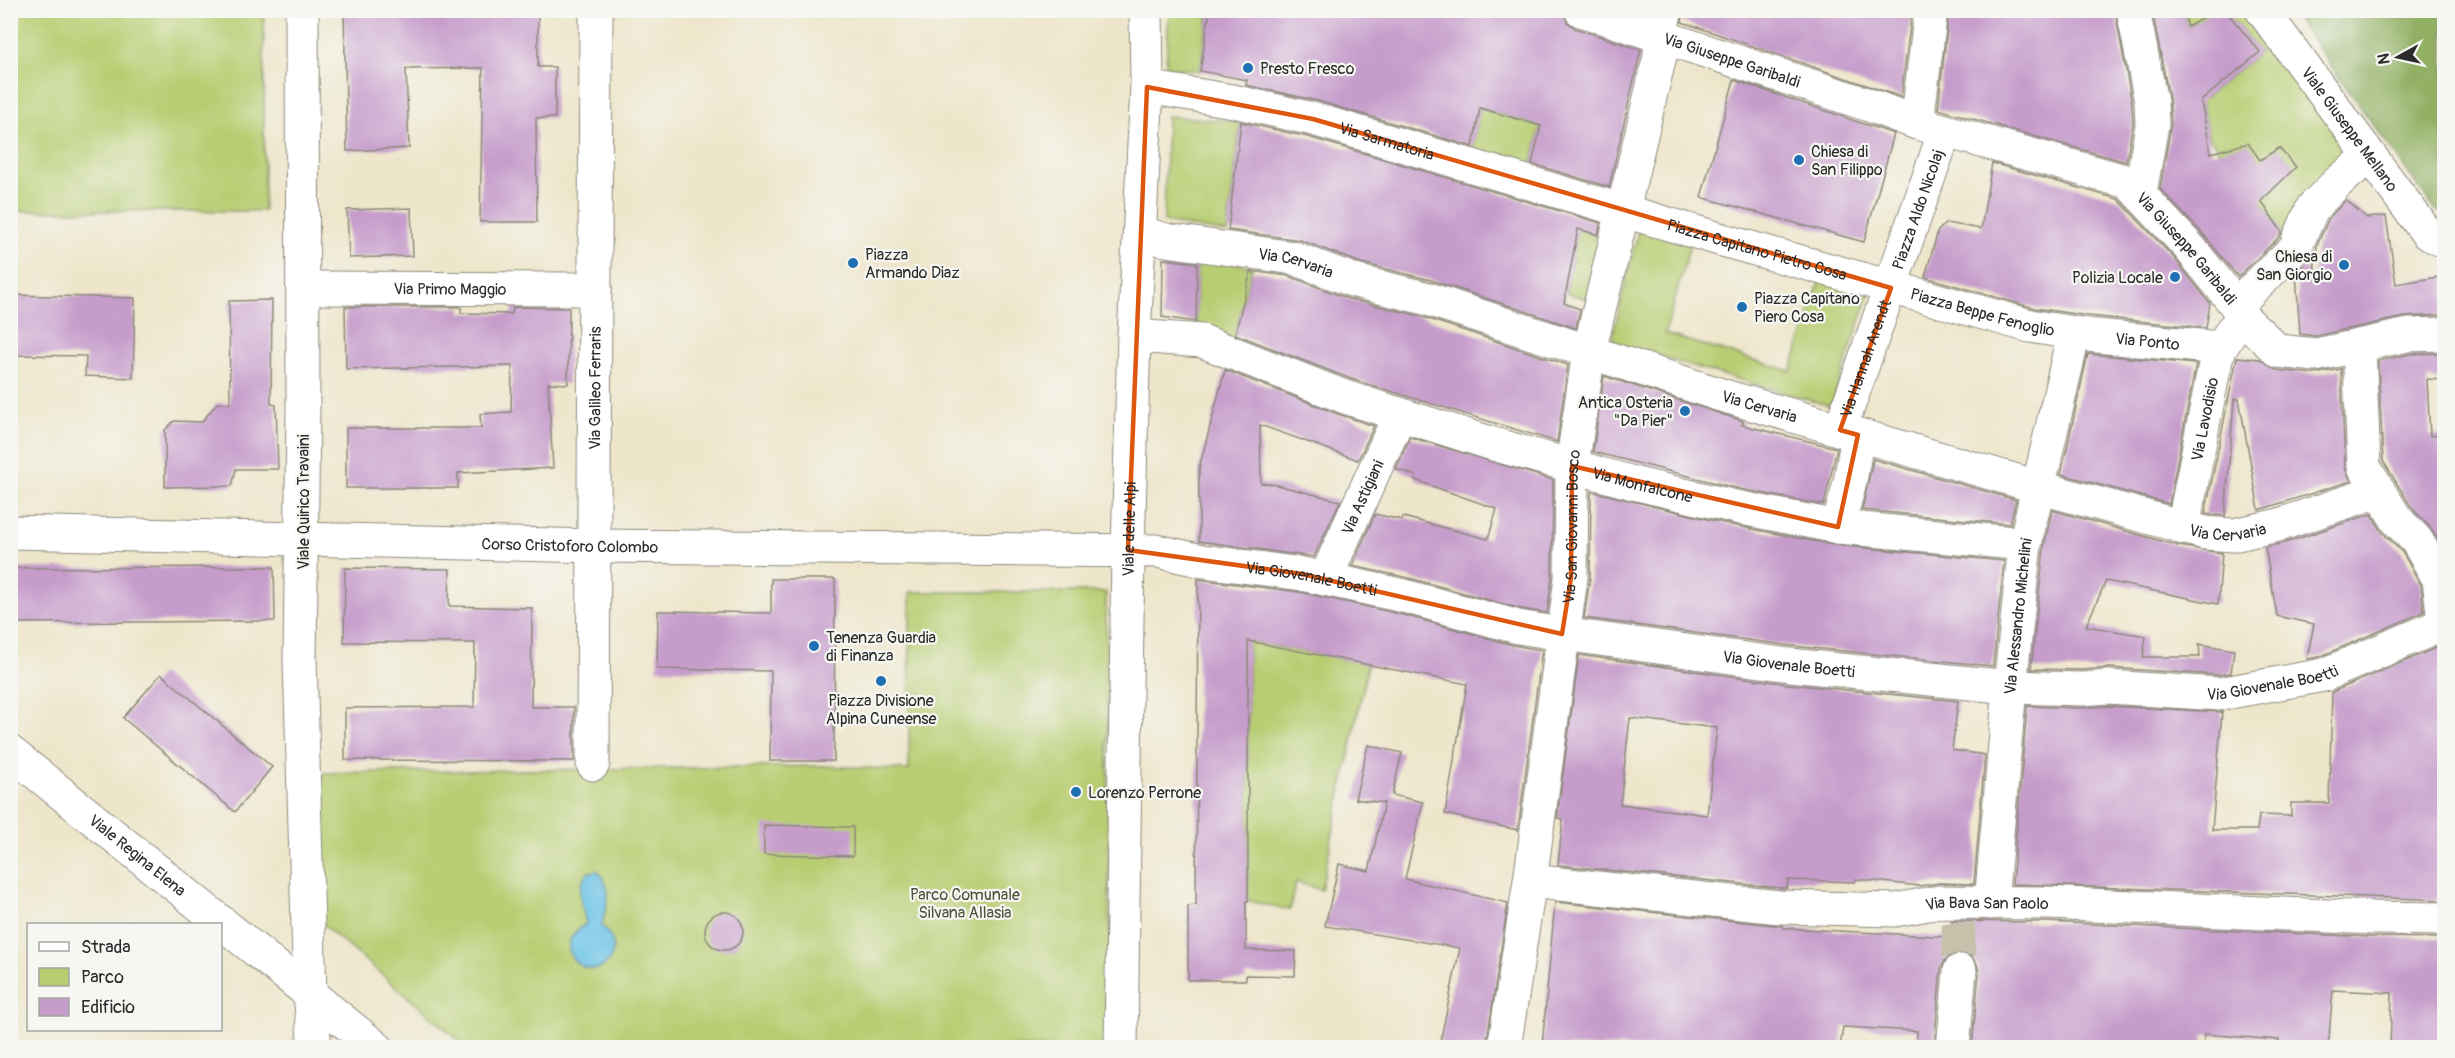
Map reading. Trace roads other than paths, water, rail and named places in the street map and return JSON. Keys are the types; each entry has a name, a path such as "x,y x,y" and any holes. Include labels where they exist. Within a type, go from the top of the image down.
{"street":[{"name":"Viale Quirico Travaini","path":"302,10 303,472 300,538 302,578 300,661 310,993 315,1047"},
{"name":"Via Galileo Ferraris","path":"593,764 596,10"},
{"name":"Viale delle Alpi","path":"1121,1047 1128,550 1134,336 1147,87 1146,10"},
{"name":"Via Giuseppe Garibaldi","path":"1581,10 1663,23 1869,105 1931,127 2128,182 2140,193 2238,310 2278,351 2316,355 2408,335 2445,334"},
{"name":"Piazza Aldo Nicolaj","path":"1891,288 1931,127 1931,10"},
{"path":"2133,10 2151,102 2152,125 2140,193"},
{"name":"Viale Giuseppe Mellano","path":"2262,10 2427,233 2445,241"},
{"name":"Via San Giovanni Bosco","path":"1504,1047 1530,881 1571,578 1572,466 1589,352 1660,56 1663,23"},
{"name":"Via Sarmatoria","path":"1147,87 1233,100 1313,118 1624,209"},
{"name":"Via Lavodisio","path":"2182,528 2217,354 2238,310 2295,248 2313,207 2338,182 2370,156"},
{"name":"Piazza Capitano Pietro Cosa","path":"1624,209 1891,288"},
{"name":"Via Cervaria","path":"1141,233 1166,240 1294,258 1355,281 1425,298 1721,395 2182,528 2233,536 2279,525 2379,491"},
{"name":"Via Primo Maggio","path":"303,288 595,289"},
{"name":"Piazza Beppe Fenoglio","path":"1891,288 2030,326 2074,333"},
{"name":"Via Hannah Arendt","path":"1838,527 1850,482 1849,432 1882,309 1891,288"},
{"name":"Via Ponto","path":"2074,333 2220,348"},
{"name":"Via Alessandro Michelini","path":"1991,903 2025,544 2074,333"},
{"name":"Via Monfalcone","path":"1134,336 1202,341 1345,397 1572,466 1736,507 1838,527 2025,544"},
{"path":"2359,346 2364,467 2397,520 2417,541 2439,579 2445,622"},
{"name":"Via Astigiani","path":"1325,579 1400,414"},
{"name":"Corso Cristoforo Colombo","path":"10,532 594,546 1128,550"},
{"name":"Via Giovenale Boetti","path":"1128,550 1157,551 1203,561 1325,579 1404,596 1518,627 1562,634 1790,665 2010,687 2082,689 2108,687 2220,694 2324,675 2445,622"},
{"name":"Viale Regina Elena","path":"10,752 377,1047"},
{"name":"Via Bava San Paolo","path":"1530,881 1780,907 1895,910 1939,902 1957,913 1991,903 2047,903 2373,918 2445,919"},
{"path":"1953,1047 1959,971"}],"water":[{"path":"598,871 607,885 608,892 602,926 610,936 613,946 612,954 606,964 596,969 586,968 577,963 571,955 569,945 573,935 586,924 580,897 581,884 589,872"}],"tunnel":[{"path":"1958,923 1960,971"}],"place":[{"name":"Presto Fresco","path":"1248,68"},
{"name":"Chiesa di San Filippo","path":"1799,160"},
{"name":"Piazza Armando Diaz","path":"853,263"},
{"name":"Chiesa di San Giorgio","path":"2344,265"},
{"name":"Polizia Locale","path":"2175,277"},
{"name":"Piazza Capitano Piero Cosa","path":"1742,307"},
{"name":"Antica Osteria \"Da Pier\"","path":"1685,411"},
{"name":"Tenenza Guardia di Finanza","path":"814,646"},
{"name":"Piazza Divisione Alpina Cuneense","path":"881,681"},
{"name":"Lorenzo Perrone","path":"1076,792"}],"park label":[{"name":"Parco Comunale Silvana Allasia","path":"965,903"}]}
